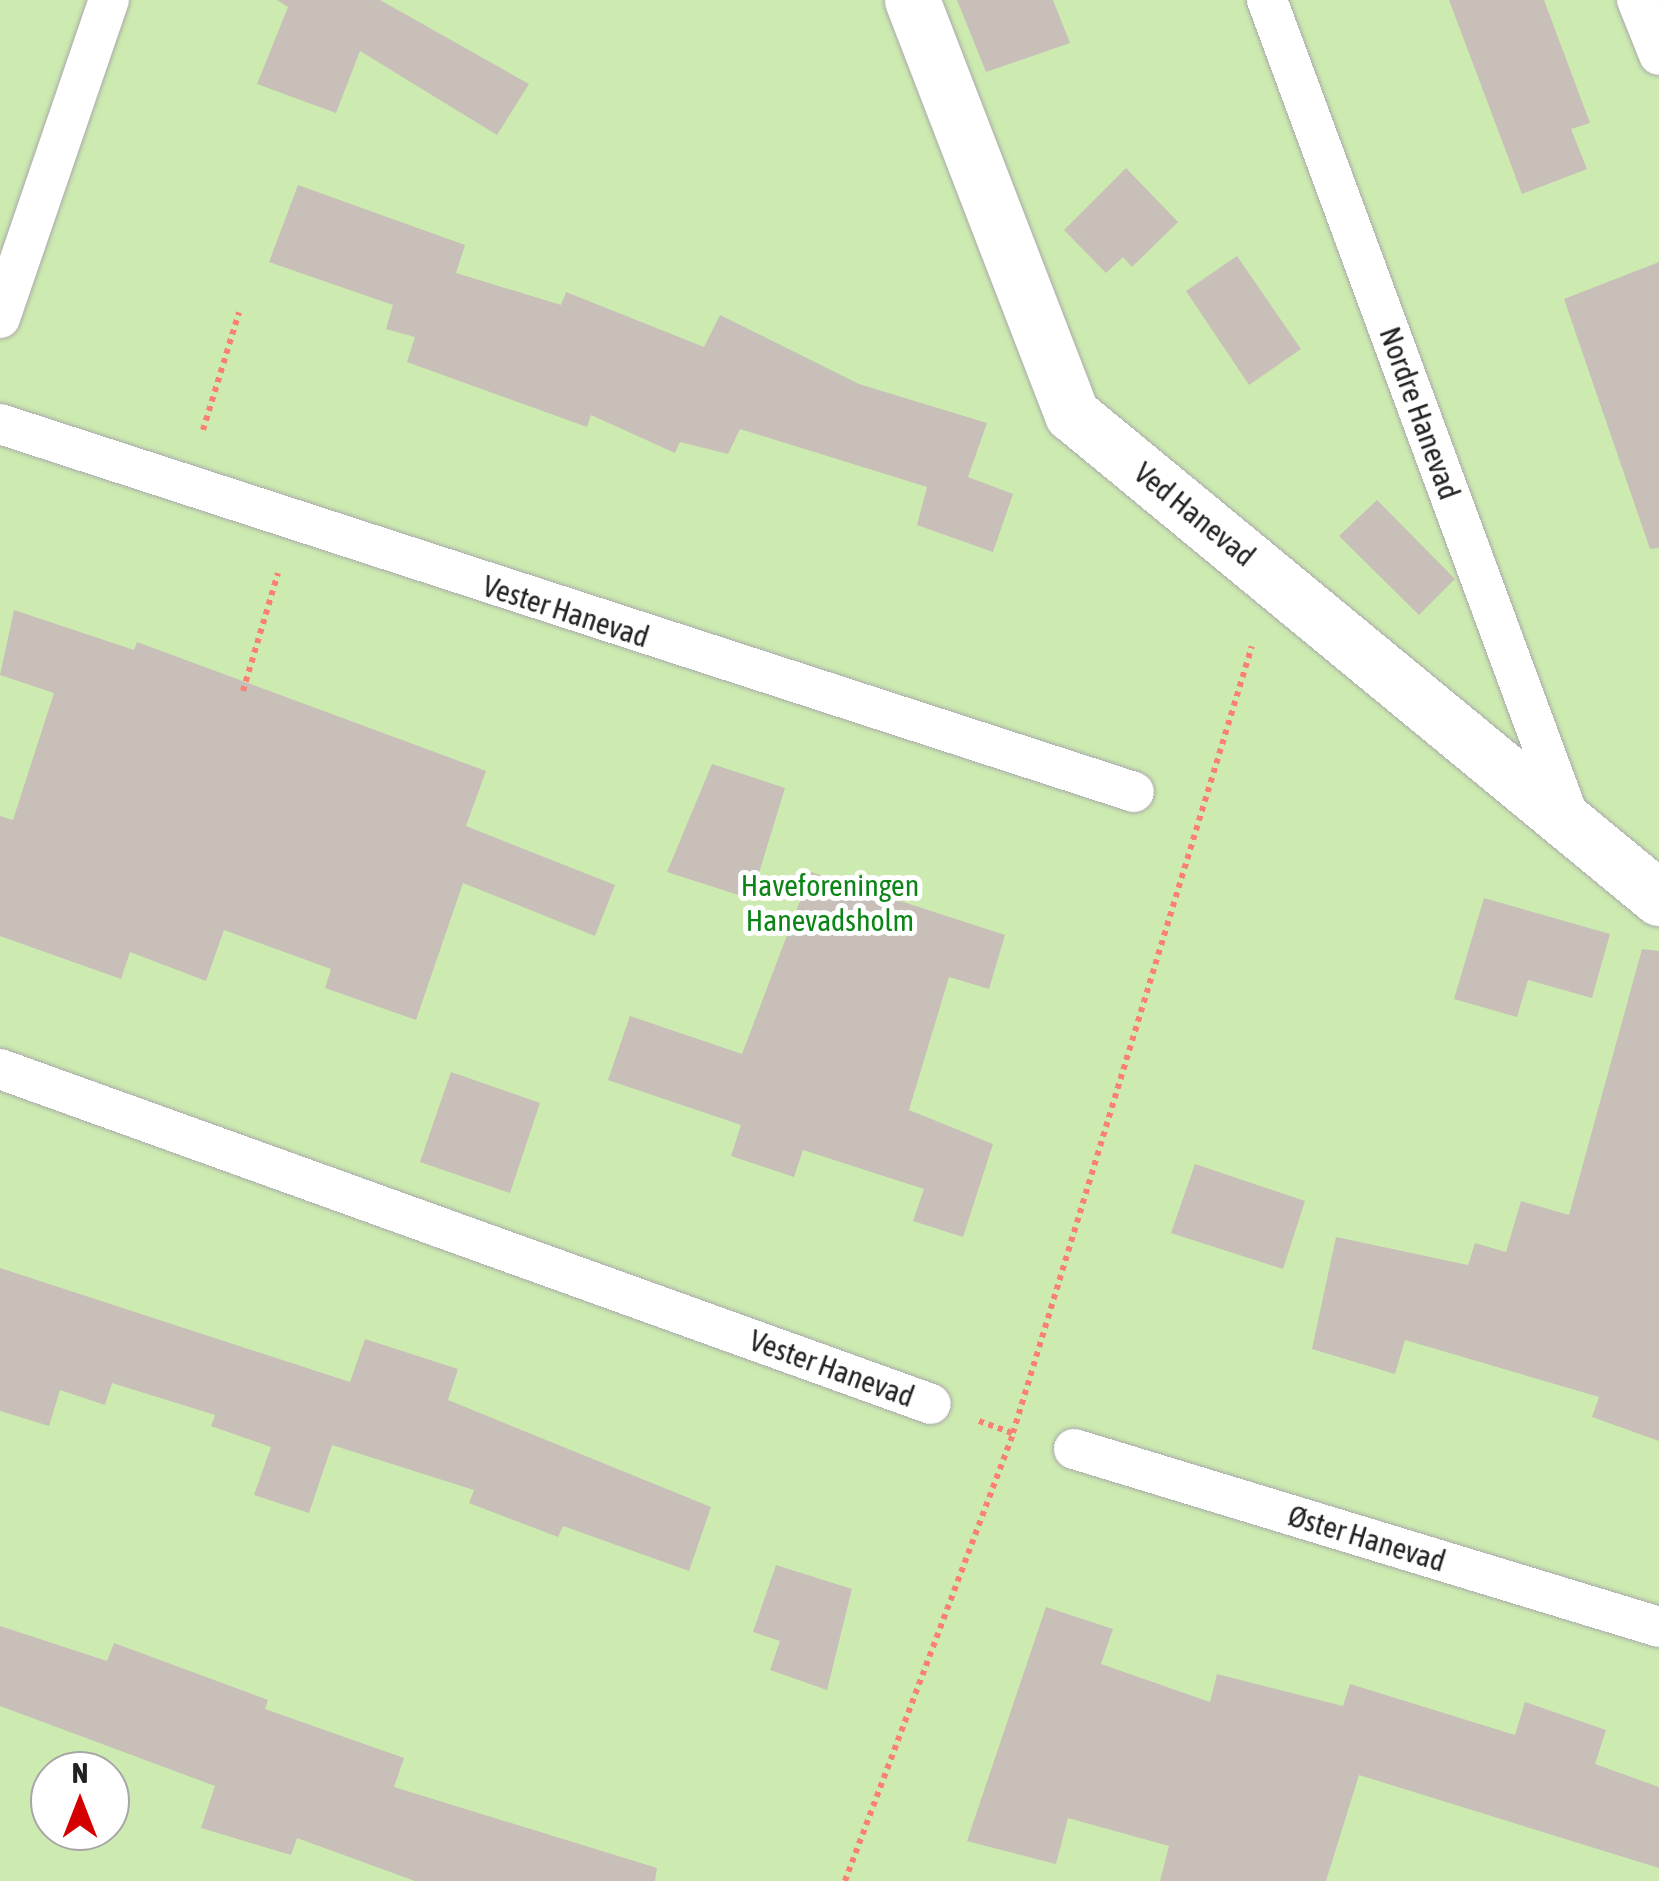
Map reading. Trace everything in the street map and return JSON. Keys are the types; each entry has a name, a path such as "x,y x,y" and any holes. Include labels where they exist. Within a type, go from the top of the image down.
{"street":[{"name":"Ved Hanevad","path":"912,0 1072,414 1659,898"}],"lane":[{"path":"0,318 109,0"},
{"name":"Nordre Hanevad","path":"1268,0 1572,826"},
{"path":"1637,0 1659,55"},
{"name":"Vester Hanevad","path":"0,424 293,524 1134,792"},
{"name":"Vester Hanevad","path":"0,1068 931,1404"},
{"name":"Øster Hanevad","path":"1074,1449 1659,1627"}],"path":[{"path":"186,488 239,312"},
{"path":"243,691 293,524"},
{"path":"845,1881 1013,1433 1195,813 1274,578"},
{"path":"931,1404 1013,1433 1074,1449"}],"green space":[{"name":"Haveforeningen Hanevadsholm","path":"0,0 1659,0 1659,1881 0,1881"}],"building":[{"path":"277,0 380,0 529,84 497,135 360,51 336,113 257,84 288,7"},
{"path":"957,0 1053,0 1070,43 986,72"},
{"path":"1449,0 1544,0 1590,123 1571,129 1587,169 1522,194"},
{"path":"1126,168 1178,222 1132,267 1123,257 1106,273 1064,230"},
{"path":"298,185 465,245 456,273 561,305 566,292 704,347 720,315 859,384 987,423 968,477 1013,494 993,552 917,525 927,487 740,429 728,454 680,442 675,453 591,415 587,427 407,362 415,337 386,329 393,305 269,262"},
{"path":"1237,256 1301,349 1249,385 1186,291"},
{"path":"1659,262 1659,548 1650,549 1564,299"},
{"path":"1377,500 1455,579 1419,615 1339,536"},
{"path":"14,610 134,650 137,642 486,771 466,826 615,885 595,936 463,883 416,1020 325,988 331,969 224,930 206,981 130,952 121,979 0,936 0,816 13,820 54,693 0,675"},
{"path":"712,764 785,788 751,899 667,872"},
{"path":"811,872 1005,935 989,989 949,977 909,1110 993,1144 963,1237 913,1221 924,1189 803,1150 794,1177 731,1156 741,1125 608,1080 630,1016 742,1054"},
{"path":"1484,898 1610,934 1592,998 1528,980 1517,1017 1454,999"},
{"path":"1642,949 1659,951 1659,1441 1592,1417 1599,1397 1405,1340 1395,1374 1312,1349 1336,1237 1468,1265 1475,1243 1506,1252 1521,1201 1569,1215"},
{"path":"451,1072 540,1103 510,1193 420,1162"},
{"path":"1195,1164 1305,1201 1283,1269 1171,1233"},
{"path":"0,1268 350,1382 365,1339 458,1369 448,1400 711,1507 689,1571 563,1526 558,1537 469,1503 474,1490 332,1445 309,1513 254,1495 271,1447 211,1426 215,1415 112,1383 105,1405 60,1390 49,1426 0,1411"},
{"path":"776,1565 852,1589 827,1690 770,1670 780,1641 753,1632"},
{"path":"1046,1607 1113,1629 1101,1664 1210,1702 1217,1674 1343,1706 1350,1684 1515,1735 1525,1702 1606,1730 1595,1764 1659,1787 1659,1868 1359,1775 1326,1881 1160,1881 1169,1846 1068,1818 1056,1864 967,1841"},
{"path":"0,1626 107,1661 114,1643 268,1700 265,1709 404,1758 394,1787 657,1868 655,1881 415,1881 297,1838 291,1855 201,1828 215,1786 130,1754 130,1751 0,1706"}]}
